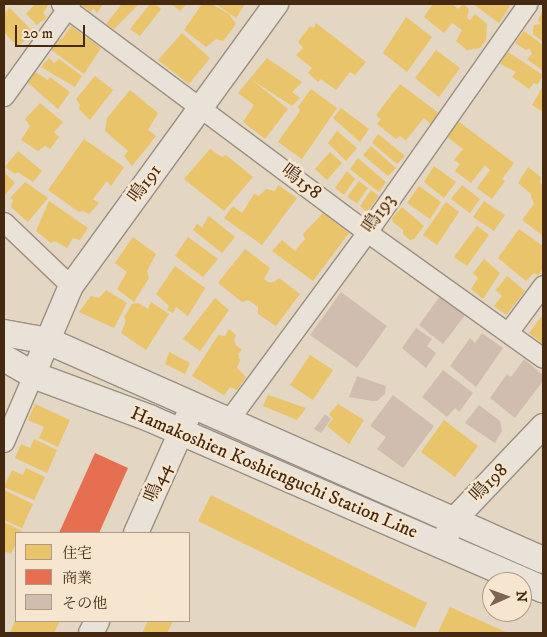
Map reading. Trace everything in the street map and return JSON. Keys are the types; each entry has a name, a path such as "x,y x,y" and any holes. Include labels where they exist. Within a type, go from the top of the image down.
{"main road":[{"name":"Hamakoshien Koshienguchi Station Line","path":"4,333 48,341 227,422 543,560"},
{"name":"Hamakoshien Koshienguchi Station Line","path":"4,358 33,374 180,432 543,589"}],"street":[{"name":"鳴191","path":"33,374 71,286 276,4"},
{"name":"鳴193","path":"227,422 367,232 527,4"},
{"name":"鳴158","path":"66,6 367,232 509,331 543,358"},
{"path":"4,96 66,6"},
{"path":"4,222 71,286"},
{"path":"509,331 543,285"},
{"path":"4,442 33,374"},
{"name":"鳴44","path":"136,532 193,405"},
{"name":"鳴198","path":"442,546 453,521 543,426"}],"building: 住宅":[{"path":"35,4 48,5 43,13 47,17 37,25 26,14"},
{"path":"80,4 103,4 97,13 93,8 91,12"},
{"path":"122,4 139,4 114,29 106,24"},
{"path":"150,4 155,4 161,9 140,36 130,29"},
{"path":"171,4 187,4 180,11"},
{"path":"202,4 212,4 229,14 236,24 223,41 216,39 206,47 184,30"},
{"path":"216,4 245,4 236,18"},
{"path":"433,4 452,4 458,9 463,4 469,9 467,18 470,20 475,14 487,24 486,40 480,48 467,50 456,41 462,30 452,23 444,33 424,17"},
{"path":"473,4 508,4 510,6 499,23"},
{"path":"9,7 33,32 18,47 4,32 4,9 7,12"},
{"path":"543,10 543,42 533,34 533,29 534,25 541,24 538,20"},
{"path":"406,17 432,37 407,72 383,53"},
{"path":"316,23 366,62 355,75 350,72 336,90 321,79 318,82 308,73 312,68 296,55 303,48 298,42 310,26 314,28"},
{"path":"71,26 101,48 84,74 50,49 57,41 63,38"},
{"path":"524,31 543,45 543,71 527,59 532,54 530,49 526,50 515,43"},
{"path":"182,33 210,58 189,84 158,60"},
{"path":"436,50 460,68 439,97 415,78"},
{"path":"508,52 543,75 538,84 534,83 529,89 512,77 516,72 500,64"},
{"path":"49,58 54,63 59,59 82,76 75,87 41,67"},
{"path":"267,58 302,82 292,92 300,98 292,106 252,80 288,109 265,139 243,122 254,105 238,93"},
{"path":"35,72 48,80 50,77 70,92 58,109 27,82"},
{"path":"95,76 113,90 90,120 79,109 80,105 76,99"},
{"path":"400,84 440,114 432,125 424,118 406,140 400,136 396,139 377,124 381,119 376,115"},
{"path":"543,86 543,112 532,105"},
{"path":"311,89 337,108 302,159 278,142 300,111 298,107"},
{"path":"130,90 158,113 148,130 156,136 132,166 124,156 128,151 105,131 107,118"},
{"path":"40,103 63,122 54,132 59,137 50,149 45,146 38,151 21,140 30,126 25,119"},
{"path":"341,108 369,129 360,142 333,118"},
{"path":"458,121 514,163 502,179 505,181 492,199 477,188 490,170 485,165 471,183 455,171 460,164 454,160 463,149 446,136"},
{"path":"337,131 357,148 346,161 328,143"},
{"path":"378,134 405,156 397,164 372,143"},
{"path":"84,139 124,167 111,186 107,181 93,199 99,203 89,214 83,211 79,212 48,190"},
{"path":"371,146 396,168 388,176 363,155"},
{"path":"210,149 222,157 226,155 253,177 224,211 184,179"},
{"path":"18,151 42,171 33,182 18,172 15,174 5,167"},
{"path":"330,152 342,163 327,180 315,169"},
{"path":"358,158 386,182 379,192 350,169"},
{"path":"434,166 456,182 444,198 424,182"},
{"path":"528,167 541,177 540,183 543,185 543,236 522,220 534,204 530,193 518,183"},
{"path":"347,171 355,179 344,195 335,188"},
{"path":"4,172 15,183 4,196"},
{"path":"359,181 368,188 357,203 347,197"},
{"path":"25,182 48,198 28,222 11,207 13,200 10,198"},
{"path":"278,185 297,198 262,245 224,218 233,206 242,213 254,194 259,196 266,189 275,191"},
{"path":"462,185 480,199 470,213 451,199"},
{"path":"419,186 441,202 430,219 407,203"},
{"path":"371,190 379,196 367,212 360,206"},
{"path":"49,201 88,228 80,240 73,238 67,248 55,241 51,243 36,231"},
{"path":"484,201 505,215 494,231 473,217"},
{"path":"446,202 459,212 437,245 423,235"},
{"path":"402,207 424,226 414,239 410,240 403,234 403,230 393,222 392,218"},
{"path":"323,213 349,233 313,281 272,251 282,240 295,251 305,239 303,234"},
{"path":"209,216 235,237 222,253 193,230 197,224 202,227"},
{"path":"477,226 489,235 467,266 454,257"},
{"path":"519,229 543,246 543,268 538,276 534,273 526,281 498,258"},
{"path":"133,237 156,254 147,271 149,278 134,302 117,289 127,272 115,263"},
{"path":"188,237 218,259 203,277 175,256"},
{"path":"245,249 270,268 264,279 268,282 274,282 279,278 300,294 276,326 258,314 258,307 248,300 242,302 218,283"},
{"path":"484,259 500,273 483,299 471,289 478,278 473,273"},
{"path":"175,266 205,288 188,316 176,307 173,313 167,310 169,306 156,294"},
{"path":"507,276 525,291 506,315 494,306 502,296 496,290"},
{"path":"106,290 127,303 114,328 79,312 91,296 99,298"},
{"path":"215,298 229,310 200,351 183,339"},
{"path":"151,302 169,314 146,350 121,333 126,321 124,317 132,304 138,303 148,309"},
{"path":"541,317 543,318 543,344 529,333"},
{"path":"229,329 236,335 234,340 236,345 242,350 238,354 240,360 237,368 246,377 237,390 230,387 224,395 192,376 218,335 225,336"},
{"path":"169,352 190,363 185,374 165,364"},
{"path":"310,355 333,370 313,400 290,385"},
{"path":"268,395 306,408 297,420 263,406"},
{"path":"35,404 70,420 58,447 39,438 44,427 28,420"},
{"path":"338,404 364,420 349,444 327,426 333,419 329,414"},
{"path":"444,420 478,446 455,477 421,452"},
{"path":"34,439 57,450 47,473 15,458 21,444 30,448"},
{"path":"26,468 45,477 34,500 4,487 12,470 23,475"},
{"path":"4,490 33,504 22,528 4,520"},
{"path":"211,495 427,603 415,628 198,521"},
{"path":"4,522 22,531 15,532 15,545 11,554 4,551"},
{"path":"450,607 508,633 440,633 438,632"},
{"path":"15,621 60,622 54,633 10,633"},
{"path":"148,622 172,622 167,633 142,633"}],"building: 商業":[{"path":"95,453 128,468 99,532 59,532"}],"building: その他":[{"path":"341,292 387,326 357,368 310,335"},
{"path":"441,295 466,314 443,344 419,325"},
{"path":"416,328 432,339 427,346 436,353 426,368 402,348"},
{"path":"482,333 503,348 476,387 450,366 470,338 475,343"},
{"path":"524,359 543,375 543,381 515,418 490,398 507,374 511,377"},
{"path":"443,370 473,393 459,412 455,408 447,417 422,397"},
{"path":"357,376 386,386 385,394 377,401 349,397"},
{"path":"393,395 434,426 403,468 377,449 386,437 370,426"},
{"path":"479,405 500,421 502,431 495,443 465,423"},
{"path":"325,414 331,419 321,433 314,429"}]}
